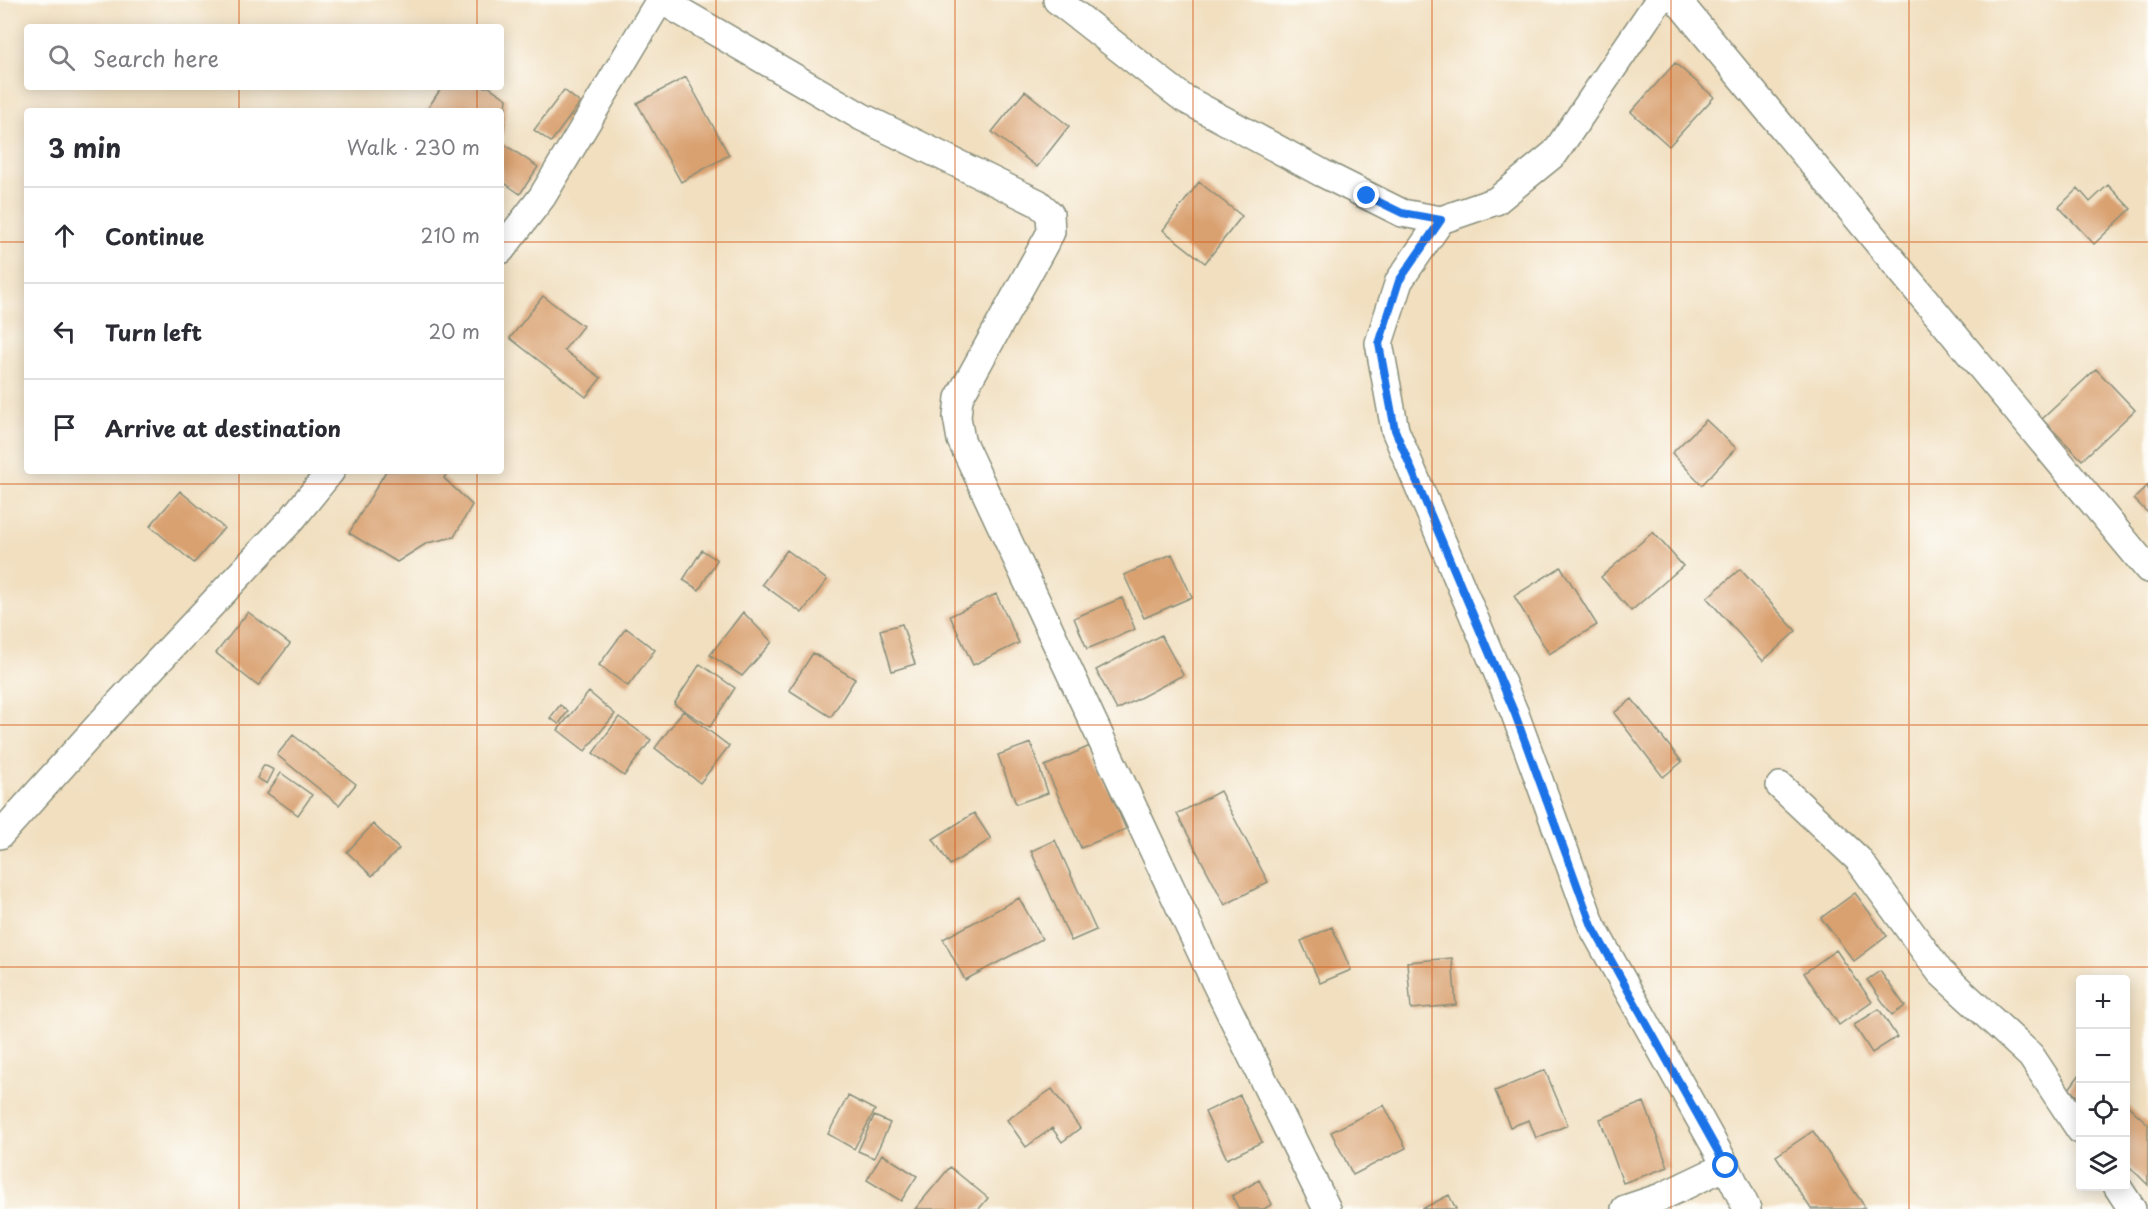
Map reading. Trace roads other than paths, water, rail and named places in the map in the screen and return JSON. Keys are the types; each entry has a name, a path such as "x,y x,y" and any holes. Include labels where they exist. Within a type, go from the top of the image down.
{"street":[{"path":"504,246 542,197 661,0 862,117 1038,203 1050,214 1051,232 959,398 957,417 961,440 1195,940 1327,1209"},
{"path":"1057,0 1183,98 1402,213 1441,220 1496,201 1555,153 1659,0"},
{"path":"1677,0 2148,569"},
{"path":"1441,220 1399,281 1379,344 1395,430 1515,714 1592,926 1726,1166 1747,1209"},
{"path":"0,836 119,703 292,519 329,474"},
{"path":"1780,786 1858,859 1940,972 2031,1056 2076,1124"},
{"path":"1625,1209 1661,1197 1726,1166"},
{"path":"2120,1191 2132,1209"}]}
